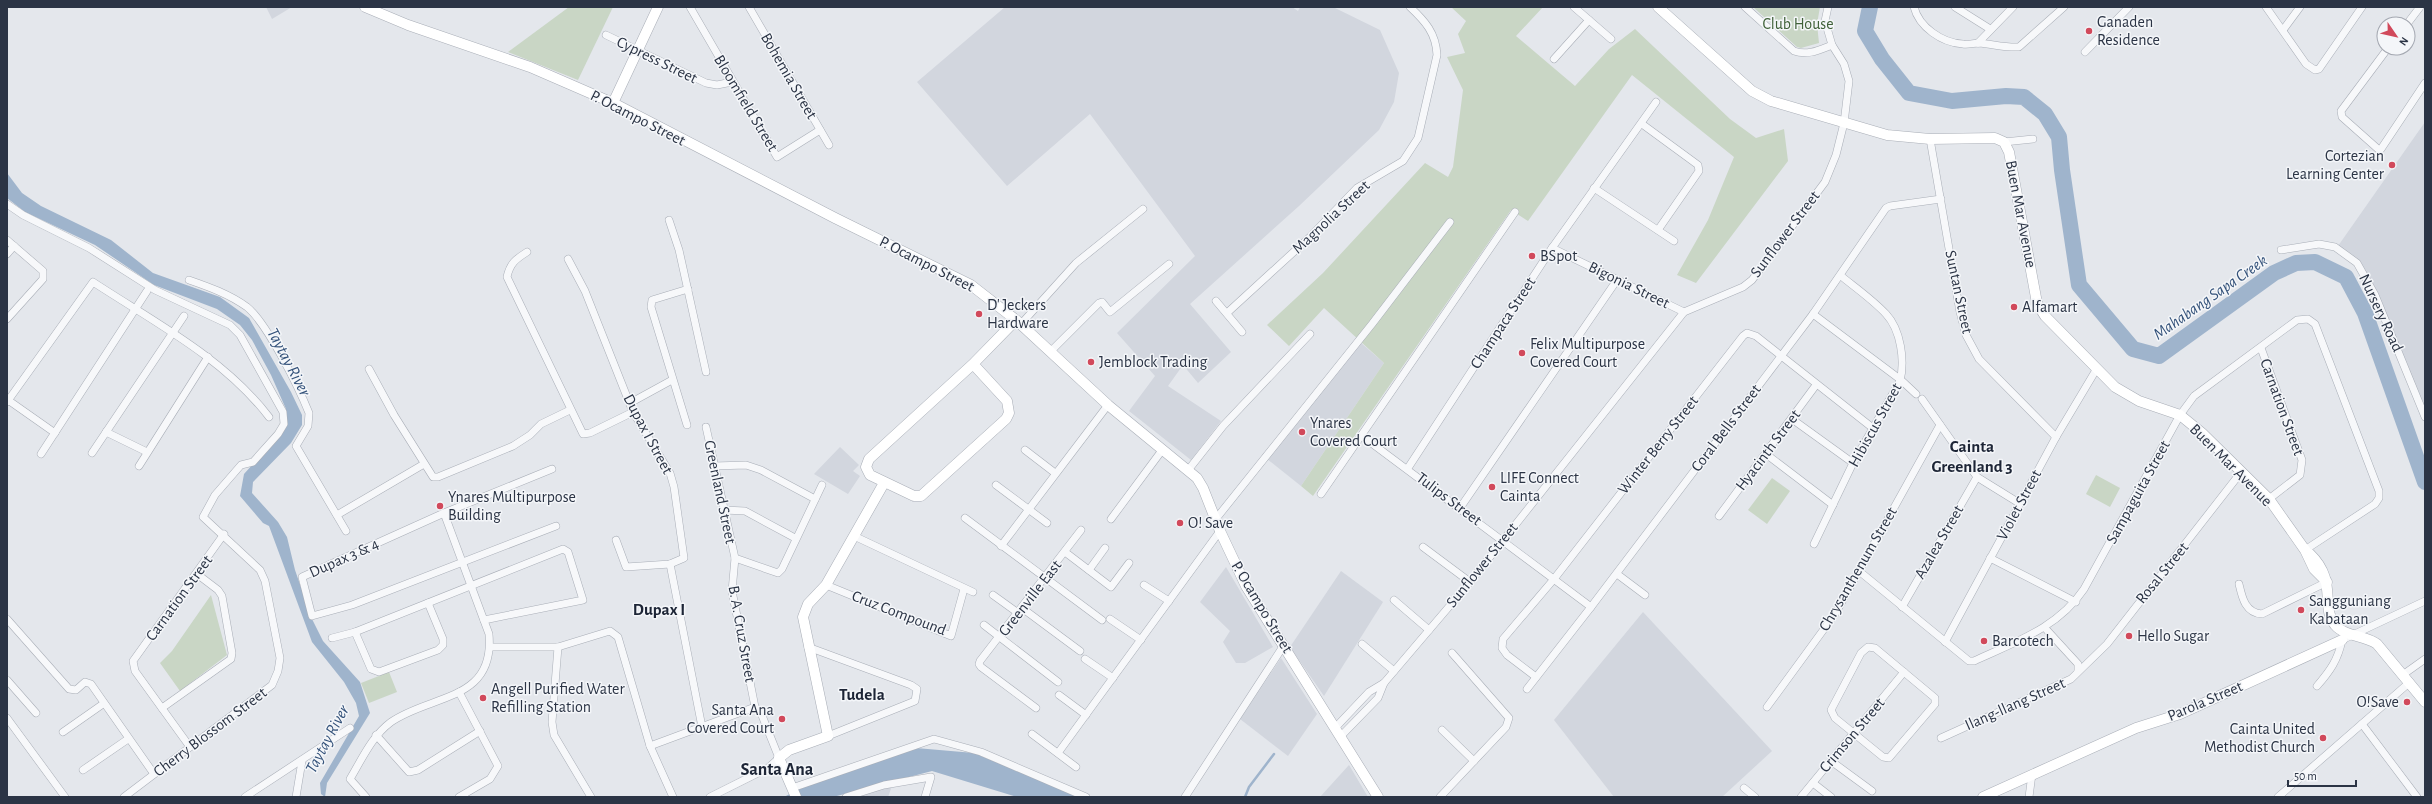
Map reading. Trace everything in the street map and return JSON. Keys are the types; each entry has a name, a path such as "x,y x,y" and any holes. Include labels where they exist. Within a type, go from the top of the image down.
{"street":[{"name":"P. Ocampo Street","path":"365,7 408,25 530,68 613,103 835,218 971,285 1018,322 1108,405 1189,469 1203,488 1215,520 1246,586 1378,797"},
{"path":"613,103 658,7"},
{"name":"Bloomfield Street","path":"690,7 732,82 777,157 820,130"},
{"name":"Bohemia Street","path":"749,7 828,145"},
{"name":"Magnolia Street","path":"1227,313 1310,237 1357,188 1403,161 1413,150 1418,138 1437,55 1436,45 1429,28 1410,7"},
{"path":"1574,7 1610,39"},
{"name":"Buen Mar Avenue","path":"1658,7 1752,91 1770,101 1844,124 1887,135 1930,139 1995,138 2004,142 2009,152 2037,303 2045,316 2096,370 2115,387 2139,401 2180,416 2202,433 2242,471 2269,499 2305,550 2320,564 2327,582 2332,620 2340,629 2368,637 2377,644 2407,678 2425,702"},
{"path":"1745,7 1794,51 1800,54 1814,52 1832,45"},
{"name":"Sunflower Street","path":"1340,737 1378,698 1384,683 1470,582 1684,312 1743,287 1752,280 1824,182 1836,155 1844,124 1849,81 1844,64 1832,45 1825,21 1828,7"},
{"path":"1914,7 1916,16 1924,26 1935,34 1963,44 1978,43 2019,47 2064,7"},
{"path":"1954,7 1990,28"},
{"path":"1978,43 1990,28 2013,7"},
{"path":"2085,52 2129,7"},
{"path":"2266,7 2306,64 2312,70 2319,69 2362,7"},
{"path":"2283,30 2300,7"},
{"path":"2413,16 2420,7"},
{"path":"1554,59 1589,20"},
{"name":"Cypress Street","path":"606,35 706,83 717,85 732,82"},
{"path":"2382,56 2340,111 2342,117 2378,149 2382,147 2425,82"},
{"name":"Champaca Street","path":"1408,468 1552,248 1594,188 1642,124 1656,102"},
{"path":"1642,124 1698,165 1699,171 1658,230"},
{"name":"Suntan Street","path":"1930,139 1960,312 1966,335 1979,359 2056,437"},
{"path":"2004,142 2033,139"},
{"path":"1594,188 1674,241"},
{"name":"Coral Bells Street","path":"1527,688 1617,574 1813,314 1888,207 1941,199"},
{"name":"Cherry Blossom Street","path":"7,204 23,215 89,248 155,290 230,324 240,335 283,412 284,424 278,434 253,462 241,465 207,507 203,517 224,534 260,570 280,658 278,671 272,685 127,796"},
{"path":"973,364 1008,401 1009,412 1006,418 921,496 914,496 884,483 866,471 866,463 1018,322 1076,263 1143,209"},
{"path":"1321,494 1515,212"},
{"path":"669,220 688,289 706,372"},
{"path":"1215,520 1372,324 1450,222"},
{"path":"7,240 43,271 44,275 43,279 7,319"},
{"name":"Nursery Road","path":"2281,250 2319,244 2335,247 2357,263 2375,295 2425,417"},
{"path":"7,254 14,246"},
{"name":"Bigonia Street","path":"1552,248 1684,312"},
{"path":"528,252 514,260 509,267 507,277 570,410 583,434 633,412"},
{"name":"Dupax I Street","path":"568,259 585,291 633,412 670,473 674,487 684,555 682,561 670,564"},
{"path":"1050,352 1099,303 1102,302 1110,312 1169,264"},
{"name":"Hibiscus Street","path":"1814,544 1853,463 1874,429 1900,380 1904,356 1892,322 1887,314 1841,276"},
{"path":"189,280 220,291 248,308 271,339 309,413 308,426 296,446 346,531"},
{"path":"1460,508 1617,280"},
{"path":"55,433 8,401 93,282 208,357 240,384 269,418"},
{"path":"687,425 672,380 651,307 652,300 688,289"},
{"path":"42,454 148,291"},
{"path":"1216,301 1242,332"},
{"path":"1813,314 1900,380 1919,397 1977,477 2019,503"},
{"path":"92,454 184,316"},
{"name":"Sampaguita Street","path":"1859,571 1964,659 1974,661 2045,628 2060,618 2076,602 2180,416 2194,396 2297,320 2308,320 2315,324 2379,491 2379,498 2375,504 2305,550"},
{"name":"Winter Berry Street","path":"1536,677 1507,655 1502,648 1503,639 1554,579 1739,340 1748,333 1752,334 1781,355 1816,385 1874,429"},
{"path":"1189,469 1223,426 1310,334"},
{"name":"Carnation Street","path":"2261,348 2302,460 2300,475 2269,499"},
{"path":"139,466 208,357"},
{"path":"369,369 433,477 438,477 513,446 530,435 541,424 570,410"},
{"name":"Violet Street","path":"1945,642 2019,503 2096,370"},
{"path":"630,403 672,380"},
{"name":"Hyacinth Street","path":"1719,516 1816,385"},
{"path":"1001,546 1108,405"},
{"path":"1792,419 1853,463"},
{"name":"Chrysanthenum Street","path":"1767,707 1835,614 1940,424"},
{"name":"Greenland Street","path":"706,427 735,558"},
{"path":"106,432 147,452"},
{"name":"Tulips Street","path":"1362,436 1408,468 1591,607"},
{"path":"1111,519 1163,449"},
{"path":"1025,450 1055,473"},
{"path":"1766,454 1833,505"},
{"path":"337,515 424,464"},
{"path":"714,466 746,465 761,470 815,499"},
{"name":"Dupax 3 & 4","path":"552,469 444,513 302,577 312,616 352,605 556,526"},
{"name":"Rosal Street","path":"2078,671 2107,644 2242,471"},
{"name":"Azalea Street","path":"1902,607 1977,477"},
{"path":"828,736 808,647 803,617 808,604 826,585 884,483"},
{"path":"735,558 778,574 782,569 795,538 822,485"},
{"path":"996,485 1047,523"},
{"path":"724,510 745,511 795,538"},
{"path":"366,797 350,779 376,735 392,721 459,692 476,681 484,670 490,647 489,634 444,513"},
{"path":"965,518 1044,579 1102,620"},
{"name":"Greenville East","path":"1036,708 979,664 1081,530"},
{"path":"1058,753 1220,531"},
{"name":"Carnation Street","path":"162,708 135,671 133,661 197,574 224,534"},
{"path":"854,536 964,589 974,592"},
{"path":"616,540 626,567 670,564 702,727"},
{"path":"1423,547 1470,582"},
{"path":"1089,570 1105,548"},
{"path":"332,638 355,632 563,549 568,552 583,600 484,620"},
{"path":"1065,552 1111,587 1129,563"},
{"name":"B. A. Cruz Street","path":"735,558 732,591 755,707 761,713 793,792"},
{"path":"1990,558 2076,602"},
{"path":"190,747 162,708 231,659 232,653 222,596 218,590 197,574"},
{"path":"1617,574 1645,595"},
{"path":"2238,584 2242,600 2248,609 2262,614 2327,582"},
{"name":"Cruz Compound","path":"826,585 951,636 964,589"},
{"path":"1144,585 1169,601"},
{"path":"994,595 1080,651"},
{"path":"1394,600 1429,630"},
{"name":"Parola Street","path":"1984,797 2136,728 2180,714 2425,601"},
{"path":"355,632 371,669 379,672 438,650 443,645 443,639 428,603"},
{"path":"7,619 70,689 76,690 84,682 88,682 154,774"},
{"path":"1110,619 1140,640"},
{"path":"984,625 1058,682"},
{"name":"Ilang-llang Street","path":"1942,738 2071,679 2078,671 2078,664 2045,628"},
{"path":"490,647 558,648 610,631 614,633 618,637 650,746 673,797"},
{"path":"2317,686 2332,669 2339,655 2342,640"},
{"path":"1362,644 1394,671"},
{"path":"1185,797 1284,645"},
{"path":"710,797 768,768 789,750 916,701 917,689 911,685 808,647"},
{"path":"1868,647 1875,648 1904,672 1934,696 1935,704 1889,758 1884,757 1835,718 1831,710 1861,653 1868,647"},
{"path":"558,648 552,722 554,735 591,797"},
{"path":"1440,797 1506,727 1509,718 1452,653"},
{"path":"1085,659 1113,678"},
{"path":"2278,797 2362,724 2425,659"},
{"name":"Crimson Street","path":"1801,797 1904,672"},
{"path":"7,680 36,713"},
{"name":"Sunflower Street","path":"1335,728 1369,692 1384,683"},
{"path":"459,692 498,766 490,779 459,797"},
{"path":"1059,696 1086,714"},
{"path":"62,732 103,704"},
{"path":"650,746 755,707"},
{"path":"7,718 65,797"},
{"path":"2362,724 2417,797"},
{"path":"245,797 302,761 350,728"},
{"path":"1442,730 1474,761"},
{"path":"376,735 409,772 418,770 480,731"},
{"path":"1032,734 1076,767"},
{"path":"83,770 128,739"},
{"path":"793,792 934,739 981,752 1086,797"},
{"path":"1831,760 1872,791"},
{"path":"296,797 302,761"},
{"path":"2029,797 2032,774"},
{"path":"846,797 884,785 931,777 925,797"},
{"path":"1813,783 1831,797"},
{"path":"1744,788 1755,797"}],"shaded area":[{"path":"266,7 292,7 272,19"},
{"path":"1005,7 1292,7 1298,11 1300,7 1333,7 1380,30 1399,73 1394,102 1379,130 1299,206 1190,304 1231,352 1198,383 1183,365 1168,386 1221,421 1191,460 1129,411 1155,376 1117,333 1195,256 1090,114 1007,186 917,82"},
{"path":"2425,122 2425,412 2374,286 2338,246"},
{"path":"1360,342 1384,363 1301,486 1262,455"},
{"path":"840,447 859,465 853,471 860,476 848,494 814,474"},
{"path":"1226,567 1273,647 1245,663 1236,663 1223,642 1230,631 1200,602"},
{"path":"1341,571 1383,602 1324,696 1290,647"},
{"path":"1643,612 1772,751 1722,797 1614,797 1554,720"},
{"path":"1281,658 1317,714 1288,756 1240,719"},
{"path":"1349,765 1368,797 1320,797"},
{"path":"892,786 888,797 855,797"}],"green space":[{"path":"569,7 613,7 578,80 508,52"},
{"path":"1451,7 1543,7 1516,36 1575,86 1609,49 1635,29 1730,119 1756,138 1784,129 1788,161 1696,283 1677,275 1708,220 1734,157 1632,75 1528,221 1511,210 1313,496 1301,486 1384,363 1324,308 1289,346 1267,325 1323,273 1425,163 1448,177 1453,167 1463,90 1447,57 1465,53 1458,34 1466,21"},
{"name":"Club House","path":"1753,7 1820,7 1817,24 1819,43 1801,48 1797,47"},
{"path":"2096,475 2120,488 2110,507 2086,494"},
{"path":"1772,478 1790,491 1767,524 1748,510"},
{"path":"211,595 227,655 180,691 160,663 172,651"},
{"path":"389,672 397,692 369,703 361,683"}],"water":[{"path":"7,173 22,193 41,206 111,240 153,273 220,297 249,318 291,392 302,415 302,425 291,443 253,482 252,493 278,522 287,537 295,570 312,619 323,641 360,682 370,713 327,783 325,797 321,794 320,783 359,716 356,703 344,682 312,642 269,526 263,523 240,496 244,474 285,429 286,409 271,375 252,340 240,325 217,309 154,285 95,245 25,212 7,198"},
{"path":"916,748 974,753 1079,797 1017,797 932,771 833,797 784,797 801,788"}],"waterway":[{"name":"Mahabang Sapa Creek","path":"1870,7 1865,31 1882,59 1909,93 1952,101 2006,96 2024,97 2045,114 2059,137 2062,170 2079,285 2133,349 2159,356 2274,273 2296,263 2315,262 2346,277 2365,313 2425,482"},
{"path":"1245,797 1249,787 1274,754"}],"place":[{"name":"Ganaden Residence","path":"2089,31"},
{"name":"Cortezian Learning Center","path":"2392,165"},
{"name":"BSpot","path":"1532,256"},
{"name":"Alfamart","path":"2014,307"},
{"name":"D' Jeckers Hardware","path":"979,314"},
{"name":"Felix Multipurpose Covered Court","path":"1522,353"},
{"name":"Jemblock Trading","path":"1091,362"},
{"name":"Ynares Covered Court","path":"1302,432"},
{"name":"LIFE Connect Cainta","path":"1492,487"},
{"name":"Ynares Multipurpose Building","path":"440,506"},
{"name":"O! Save","path":"1180,523"},
{"name":"Sangguniang Kabataan","path":"2301,610"},
{"name":"Hello Sugar","path":"2129,636"},
{"name":"Barcotech","path":"1984,641"},
{"name":"Angell Purified Water Refilling Station","path":"483,698"},
{"name":"O!Save","path":"2407,702"},
{"name":"Santa Ana Covered Court","path":"782,719"},
{"name":"Cainta United Methodist Church","path":"2323,738"}],"district":[{"name":"Cainta Greenland 3","path":"1972,456"},
{"name":"Dupax I","path":"659,609"},
{"name":"Tudela","path":"862,694"},
{"name":"Santa Ana","path":"777,770"}],"water label":[{"name":"Taytay River","path":"289,362"},
{"name":"Taytay River","path":"327,739"}]}
